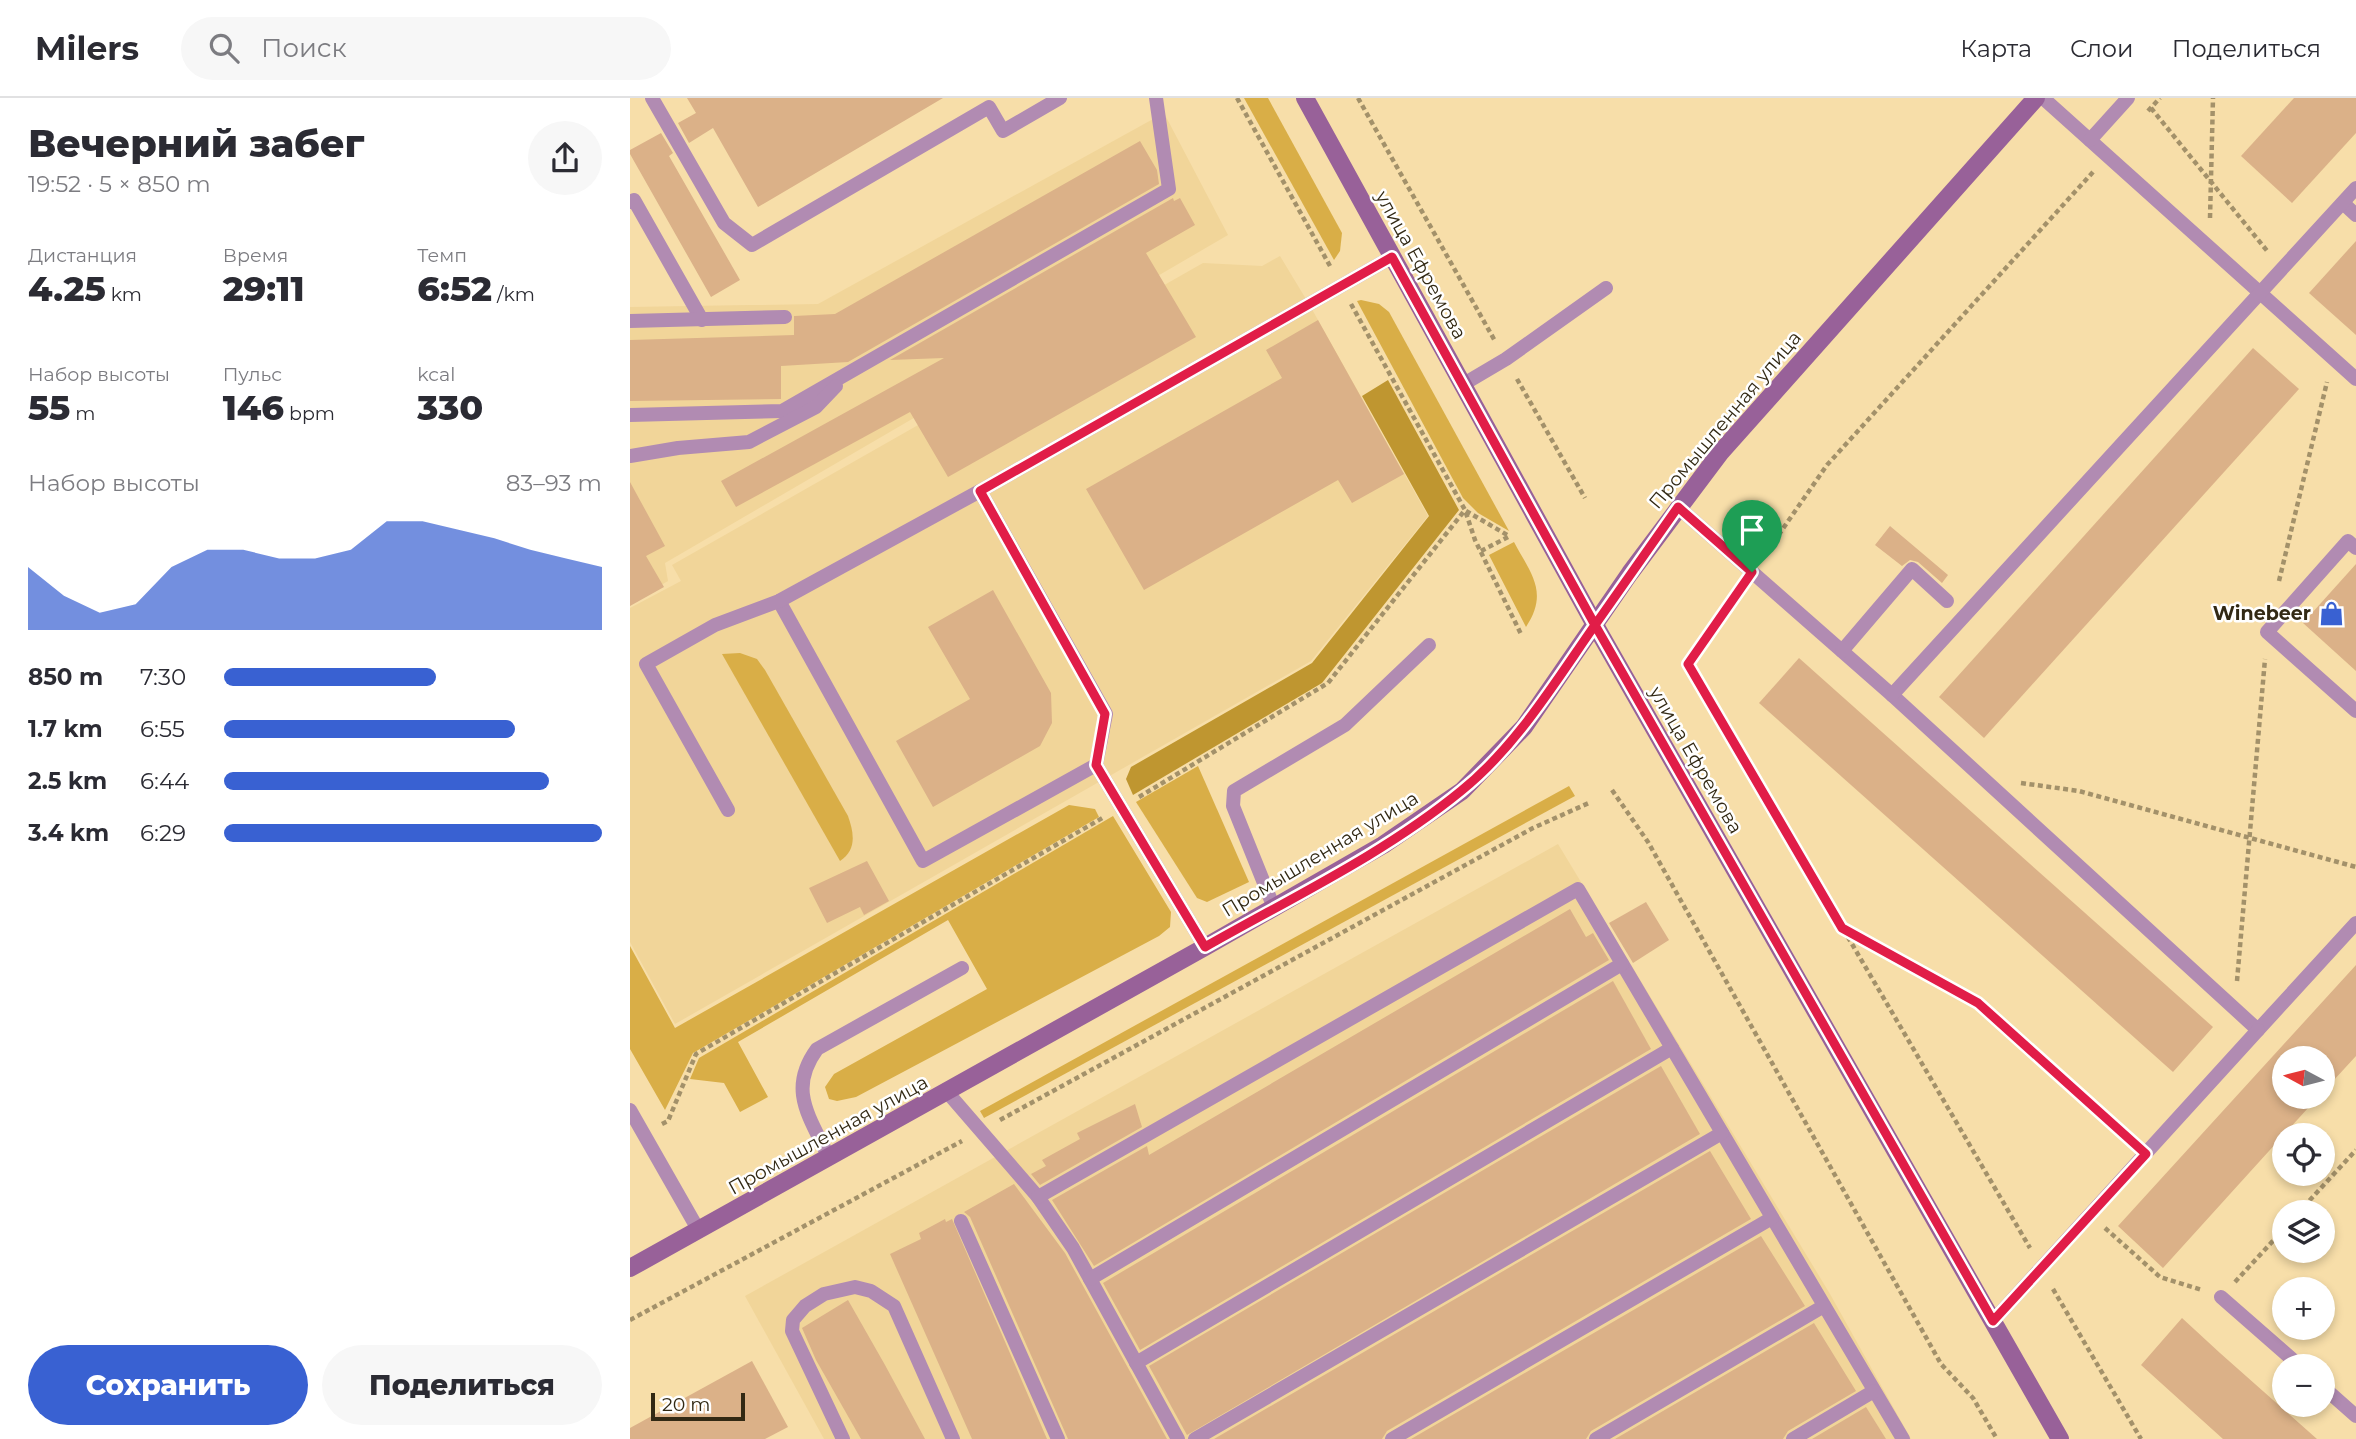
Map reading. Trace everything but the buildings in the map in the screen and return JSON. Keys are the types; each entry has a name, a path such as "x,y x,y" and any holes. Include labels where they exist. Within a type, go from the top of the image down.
{"street":[{"name":"улица Ефремова","path":"1305,98 1595,625 2060,1439"},
{"name":"Промышленная улица","path":"630,1268 948,1093 1274,908 1383,845 1462,791 1524,727 1678,507 1765,401 2036,98"}],"lane":[{"path":"652,98 724,223 752,245 986,103 1003,131 1060,98"},
{"path":"630,415 782,411 1169,189 1156,98"},
{"path":"2043,98 2356,379"},
{"path":"2090,140 2128,98"},
{"path":"1892,695 2356,188"},
{"path":"630,202 634,200 702,320"},
{"path":"2343,203 2356,215"},
{"path":"728,810 646,664 715,625 779,601 980,491 1392,257"},
{"path":"1462,385 1506,359 1606,288"},
{"path":"630,321 785,317"},
{"path":"630,456 749,442 816,407 846,375"},
{"path":"630,466 647,453"},
{"path":"980,491 1105,714 1096,765 1205,947"},
{"path":"1678,507 1892,695 2259,1030"},
{"path":"2356,548 2348,541 2267,632 2356,711"},
{"path":"1842,651 1912,569 1947,601"},
{"path":"779,601 923,862 1096,765"},
{"path":"1274,908 1233,806 1234,791 1345,725 1429,645"},
{"path":"1038,1197 1578,889 1903,1439"},
{"path":"1993,1321 2356,923"},
{"path":"1090,1279 1622,964"},
{"path":"829,1158 800,1088 805,1066 817,1049 962,968"},
{"path":"1136,1363 1672,1048"},
{"path":"948,1093 1038,1197 1090,1279 1178,1439"},
{"path":"630,1110 699,1231"},
{"path":"1195,1439 1722,1133"},
{"path":"1392,1439 1772,1218"},
{"path":"961,1221 1058,1439"},
{"path":"843,1439 792,1331 793,1320 804,1306 824,1294 855,1287 871,1291 894,1306 953,1439"},
{"path":"2221,1297 2286,1354"},
{"path":"1596,1439 1824,1306"},
{"path":"1793,1439 1874,1391"},
{"path":"2335,1397 2356,1416"}],"path":[{"path":"1358,98 1585,498"},
{"path":"2143,118 2160,98"},
{"path":"2209,247 2213,98"},
{"path":"2151,108 2281,269"},
{"path":"2108,156 1827,465 1688,664 2141,1439"},
{"path":"2235,1008 2267,632 2333,358"},
{"path":"1465,510 1509,536 1480,551"},
{"path":"1465,510 1480,551 1521,634"},
{"path":"643,1133 668,1121 696,1055 1328,683 1465,510"},
{"path":"1982,777 2078,791 2356,867"},
{"path":"1612,790 1648,842 1941,1364 1973,1398 1997,1439"},
{"path":"630,1320 1533,828 1591,802"},
{"path":"1842,928 1978,1003 2146,1154"},
{"path":"2310,1200 2356,1150"},
{"path":"2097,1221 2160,1277 2221,1297 2272,1242"}],"shaded area":[{"path":"1244,98 1268,98 1342,233 1340,251 1334,260"},
{"path":"1164,113 1228,235 665,563 668,581 630,603 630,307 818,304"},
{"path":"1280,256 1428,516 1311,661 675,1024 630,942 630,608 681,581 672,565 1203,263 1262,266"},
{"path":"1357,301 1379,304 1389,312 1509,531 1478,513 1463,498"},
{"path":"1388,380 1459,510 1322,683 1133,795 1126,779 1131,767 1312,663 1429,516 1362,396"},
{"path":"1514,542 1531,574 1537,593 1533,615 1526,627 1489,555"},
{"path":"740,653 757,659 765,670 848,816 853,841 849,852 840,861 722,654"},
{"path":"1198,766 1249,882 1207,902 1197,898 1136,802"},
{"path":"1569,786 1575,796 984,1118 980,1111"},
{"path":"1069,805 1095,809 1099,817 693,1053 665,1110 630,1049 630,946 675,1028"},
{"path":"1113,816 1171,912 1170,927 1159,936 856,1097 837,1101 829,1099 825,1087 834,1074 987,989 948,920 738,1042 768,1097 740,1112 724,1083 690,1079 699,1058"},
{"path":"1558,844 1830,1294 1911,1439 824,1439 745,1296"}],"place":[{"name":"Winebeer","path":"2331,613"}],"route":[{"path":"1752,572 1678,507 1595,625 1392,257 980,491 1105,714 1096,765 1205,947 1383,845 1462,791 1524,727 1595,625 1993,1321 2146,1154 1978,1003 1842,928 1688,664 1752,572"}]}
